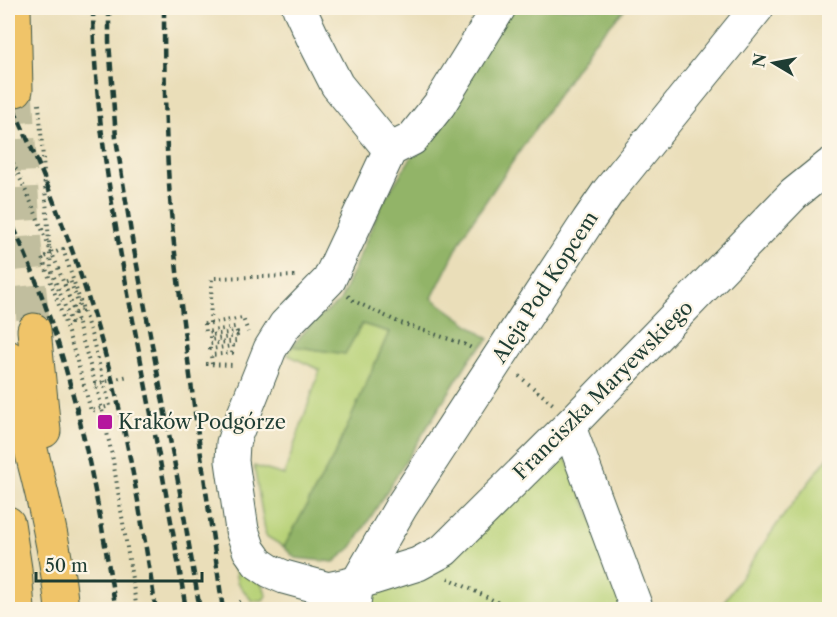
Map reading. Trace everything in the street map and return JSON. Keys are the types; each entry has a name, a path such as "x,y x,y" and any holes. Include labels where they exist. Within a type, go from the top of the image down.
{"main road":[{"path":"14,8 27,97"},
{"path":"34,330 62,609"},
{"path":"8,357 25,422 59,576"},
{"path":"8,523 18,609"}],"street":[{"path":"299,8 337,85 390,150 412,139 439,105 499,8"},
{"name":"Aleja Pod Kopcem","path":"355,596 368,562 401,507 588,221 608,192 757,8"},
{"name":"Franciszka Maryewskiego","path":"390,150 329,280 285,325 270,349 233,443 232,461 242,530 249,550 258,563 277,575 355,596 444,550 572,424 794,194 830,165"},
{"path":"572,424 637,609"}],"path":[{"path":"27,97 51,269 71,323 77,321"},
{"path":"8,152 33,207 58,268 75,313 81,311 70,280 64,282 74,310 77,321 95,384 99,396 137,609"},
{"path":"63,249 90,327 110,406 101,409 91,411 62,311 42,258 63,249"},
{"path":"210,324 212,278 295,276"},
{"path":"329,280 354,301 398,322 464,344"},
{"path":"212,364 211,355 232,353 233,346 210,349 210,344 236,341 237,336 210,340 210,335 237,332 235,327 206,332 205,324 243,318 251,338"},
{"path":"206,364 238,366"},
{"path":"512,371 572,424"},
{"path":"95,384 128,375"},
{"path":"418,564 513,609"},
{"path":"239,602 242,602 243,609"}],"green space":[{"path":"507,8 626,8 593,43 465,232 432,298 489,339 471,357 352,547 334,562 295,558 284,547 336,452 389,332 362,324 345,354 292,346 314,321 340,301 382,203"},
{"path":"362,324 389,332 336,452 284,547 266,536 254,466 284,475 320,370 288,355 292,346 345,354"},
{"path":"560,445 632,610 364,610 367,593"},
{"path":"829,456 829,609 719,609 778,523"},
{"path":"238,554 263,586 266,596 263,600 252,601 237,582 233,555"}],"tunnel":[{"path":"16,90 25,244 34,330"}],"railway":[{"path":"93,8 100,122 111,197 186,610"},
{"path":"109,8 116,138 132,239 200,610"},
{"path":"164,8 166,126 174,244 223,610"},
{"path":"8,97 55,204 82,278 105,353 138,500 156,610"},
{"path":"8,215 49,315 76,406 95,493 116,610"}],"place":[{"name":"Kraków Podgórze","path":"105,422"}]}
